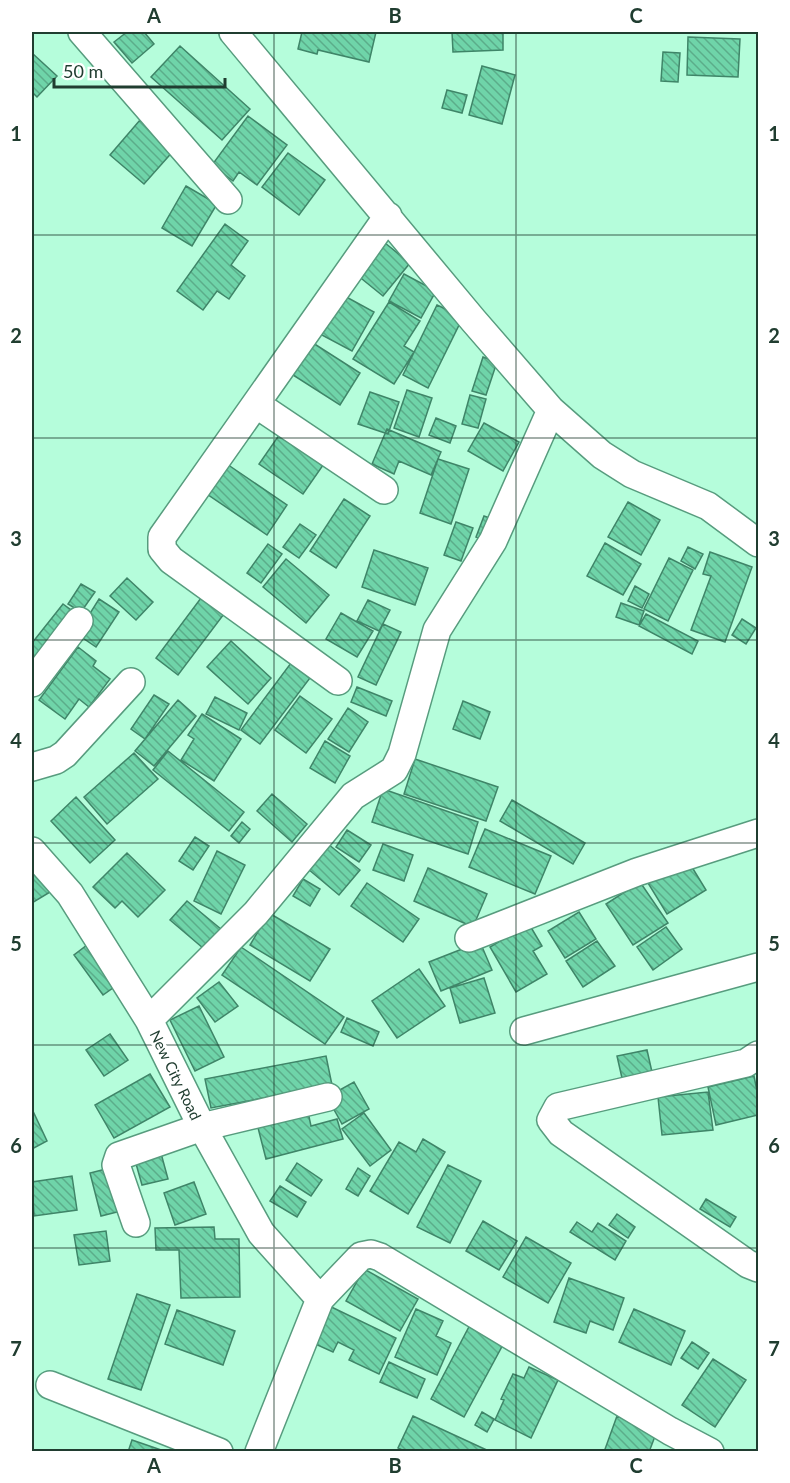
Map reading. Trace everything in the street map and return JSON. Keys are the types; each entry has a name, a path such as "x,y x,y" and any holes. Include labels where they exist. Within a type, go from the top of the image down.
{"street":[{"path":"82,32 228,200"},
{"path":"233,32 551,410 602,455 632,474 708,506 759,543"},
{"path":"338,681 171,560 162,549 162,537 388,216"},
{"path":"256,404 384,490"},
{"path":"149,1020 256,913 353,796 394,770 402,754 437,630 493,541 551,410"},
{"path":"32,683 79,621"},
{"path":"32,767 57,760 65,754 130,682"},
{"path":"469,938 637,872 759,833"},
{"name":"New City Road","path":"32,851 70,894 149,1020 202,1127 261,1233 320,1299"},
{"path":"524,1031 759,967"},
{"path":"759,1055 746,1064 558,1107 551,1120 561,1133 748,1264 759,1268"},
{"path":"136,1223 116,1165 119,1156 202,1127 328,1097"},
{"path":"259,1452 320,1299 361,1256 371,1254 380,1257 660,1425 710,1452"},
{"path":"50,1385 219,1452"}],"building":[{"path":"127,32 144,32 154,44 132,63 114,42"},
{"path":"302,32 376,32 369,62 318,50 317,54 298,49"},
{"path":"452,32 503,32 503,50 453,52"},
{"path":"688,37 740,39 738,77 687,75"},
{"path":"180,46 250,109 222,140 151,77"},
{"path":"663,52 680,53 678,82 661,81"},
{"path":"32,53 57,76 37,97 32,92"},
{"path":"482,66 515,75 502,124 469,115"},
{"path":"447,90 467,95 462,113 442,108"},
{"path":"248,116 287,145 257,185 239,172 233,181 212,165"},
{"path":"140,120 175,149 144,184 110,155"},
{"path":"288,153 325,180 299,215 262,187"},
{"path":"186,186 217,204 192,246 162,228"},
{"path":"225,224 248,241 231,265 245,276 229,299 217,291 203,310 177,291"},
{"path":"385,243 410,263 383,296 357,275"},
{"path":"404,274 436,291 421,318 389,301"},
{"path":"339,293 374,312 352,351 318,333"},
{"path":"389,302 420,321 404,346 414,352 394,384 353,359"},
{"path":"437,305 463,317 428,388 403,375"},
{"path":"302,336 360,373 340,405 282,368"},
{"path":"483,357 497,362 486,395 472,391"},
{"path":"407,390 432,398 419,437 394,428"},
{"path":"370,392 399,402 388,434 358,424"},
{"path":"470,395 486,399 478,428 462,424"},
{"path":"436,418 456,426 450,443 429,435"},
{"path":"484,423 519,442 503,471 468,451"},
{"path":"284,428 328,458 303,494 259,464"},
{"path":"387,429 441,452 431,475 399,461 394,474 372,464"},
{"path":"438,459 469,469 451,524 420,513"},
{"path":"221,460 287,505 267,535 201,490"},
{"path":"344,499 370,516 336,568 310,551"},
{"path":"628,502 660,520 641,555 608,537"},
{"path":"484,516 495,520 488,541 476,537"},
{"path":"456,522 473,528 461,561 444,555"},
{"path":"300,524 316,535 299,558 283,547"},
{"path":"605,543 641,564 623,595 587,576"},
{"path":"268,544 282,554 261,583 247,573"},
{"path":"688,547 703,554 695,569 681,561"},
{"path":"374,550 428,568 415,605 362,587"},
{"path":"710,552 752,567 725,642 691,630 711,576 703,574"},
{"path":"669,558 693,570 668,621 644,609"},
{"path":"286,559 329,595 306,623 263,587"},
{"path":"127,578 153,602 136,620 110,596"},
{"path":"81,584 95,592 81,612 68,604"},
{"path":"635,586 649,594 642,608 628,601"},
{"path":"207,590 230,606 178,675 156,658"},
{"path":"99,599 119,612 96,647 77,634"},
{"path":"368,600 390,610 379,631 357,621"},
{"path":"621,603 644,611 639,625 616,617"},
{"path":"63,604 78,615 38,663 32,658 32,643"},
{"path":"341,613 373,631 357,657 326,639"},
{"path":"646,614 698,641 692,654 639,626"},
{"path":"742,619 756,628 746,644 732,635"},
{"path":"383,624 401,632 376,685 358,677"},
{"path":"231,641 271,678 248,704 207,667"},
{"path":"78,647 96,661 93,666 110,679 89,707 79,699 65,719 39,700"},
{"path":"291,663 310,678 260,744 241,730"},
{"path":"357,687 392,701 386,716 351,702"},
{"path":"154,695 169,704 145,739 131,729"},
{"path":"300,696 332,719 306,753 275,730"},
{"path":"215,697 247,713 239,730 206,714"},
{"path":"178,700 196,716 154,766 135,751"},
{"path":"463,701 490,712 480,739 453,729"},
{"path":"348,708 368,722 349,752 328,739"},
{"path":"202,714 241,739 214,781 181,760 194,739 188,735"},
{"path":"325,741 350,756 335,783 310,768"},
{"path":"168,751 244,812 229,831 153,770"},
{"path":"134,753 158,779 107,824 84,797"},
{"path":"415,759 498,787 486,821 404,794"},
{"path":"383,789 478,822 468,854 372,822"},
{"path":"272,794 307,824 292,842 257,811"},
{"path":"76,797 115,840 90,863 51,821"},
{"path":"512,800 585,843 573,864 500,821"},
{"path":"242,822 250,829 239,843 231,836"},
{"path":"485,829 551,856 535,894 469,867"},
{"path":"347,830 371,845 359,862 336,847"},
{"path":"195,837 209,846 193,870 179,861"},
{"path":"328,844 360,870 339,895 308,869"},
{"path":"383,844 413,855 404,881 373,870"},
{"path":"217,851 245,865 221,914 194,901"},
{"path":"127,853 165,890 138,917 122,901 115,908 93,887"},
{"path":"687,859 706,890 667,914 648,883"},
{"path":"32,864 55,889 32,903"},
{"path":"428,868 487,894 473,927 414,901"},
{"path":"303,879 320,889 310,906 293,896"},
{"path":"640,882 668,923 633,945 606,904"},
{"path":"367,883 419,919 403,942 351,906"},
{"path":"187,901 227,934 210,954 170,920"},
{"path":"579,912 596,939 565,958 548,931"},
{"path":"269,913 330,949 310,981 250,945"},
{"path":"529,924 542,946 533,951 547,974 516,992 490,947"},
{"path":"666,927 682,949 653,970 637,947"},
{"path":"597,941 615,966 583,987 566,961"},
{"path":"480,942 492,970 441,991 429,962"},
{"path":"87,945 117,985 103,995 74,955"},
{"path":"241,947 344,1017 325,1044 222,975"},
{"path":"419,969 445,1006 397,1038 372,1001"},
{"path":"484,978 495,1013 460,1023 450,988"},
{"path":"219,982 238,1006 215,1022 197,998"},
{"path":"199,1006 224,1057 195,1071 170,1020"},
{"path":"347,1018 379,1032 373,1046 341,1032"},
{"path":"110,1034 128,1060 104,1076 86,1050"},
{"path":"647,1050 652,1072 622,1078 617,1056"},
{"path":"326,1056 332,1085 211,1108 205,1079"},
{"path":"150,1074 170,1107 114,1138 95,1105"},
{"path":"754,1076 758,1096 758,1115 716,1125 708,1087"},
{"path":"354,1082 369,1109 342,1124 327,1097"},
{"path":"708,1092 713,1130 662,1135 658,1097"},
{"path":"306,1103 311,1126 337,1119 343,1139 266,1159 255,1116"},
{"path":"32,1109 47,1141 32,1149"},
{"path":"364,1113 391,1150 370,1166 342,1129"},
{"path":"423,1139 445,1152 408,1214 370,1191 399,1142 416,1152"},
{"path":"159,1146 168,1179 142,1185 133,1153"},
{"path":"297,1163 322,1180 311,1196 286,1180"},
{"path":"448,1165 481,1181 450,1243 417,1227"},
{"path":"114,1167 125,1210 101,1216 90,1173"},
{"path":"358,1168 370,1176 358,1196 346,1189"},
{"path":"72,1176 77,1210 34,1216 32,1182"},
{"path":"194,1182 206,1214 175,1225 164,1193"},
{"path":"280,1186 306,1202 297,1217 270,1201"},
{"path":"706,1199 736,1217 730,1227 700,1209"},
{"path":"617,1214 635,1227 628,1238 609,1225"},
{"path":"483,1221 517,1241 499,1270 466,1251"},
{"path":"577,1222 592,1232 598,1223 626,1241 615,1260 570,1232"},
{"path":"214,1227 215,1239 239,1239 240,1297 181,1298 179,1250 156,1250 155,1228"},
{"path":"106,1231 110,1261 79,1265 74,1235"},
{"path":"526,1237 571,1263 548,1303 503,1277"},
{"path":"364,1269 418,1299 400,1331 346,1301"},
{"path":"569,1278 624,1298 613,1330 590,1321 586,1333 554,1322"},
{"path":"137,1294 170,1305 141,1390 108,1379"},
{"path":"321,1302 396,1338 379,1374 349,1360 354,1350 338,1342 333,1352 304,1339"},
{"path":"416,1309 443,1321 436,1336 451,1343 437,1375 395,1357"},
{"path":"634,1309 685,1331 671,1365 619,1342"},
{"path":"177,1310 235,1331 223,1365 165,1344"},
{"path":"472,1321 506,1339 464,1417 431,1399"},
{"path":"692,1342 709,1353 698,1369 681,1358"},
{"path":"713,1359 746,1380 715,1427 682,1405"},
{"path":"389,1362 425,1379 417,1398 380,1382"},
{"path":"529,1367 558,1380 531,1438 495,1420 504,1400 501,1399 513,1374 524,1378"},
{"path":"482,1412 494,1419 487,1432 475,1425"},
{"path":"413,1416 491,1452 406,1452 398,1448"},
{"path":"617,1416 657,1431 649,1452 604,1452"},
{"path":"132,1440 167,1452 128,1452"}]}
